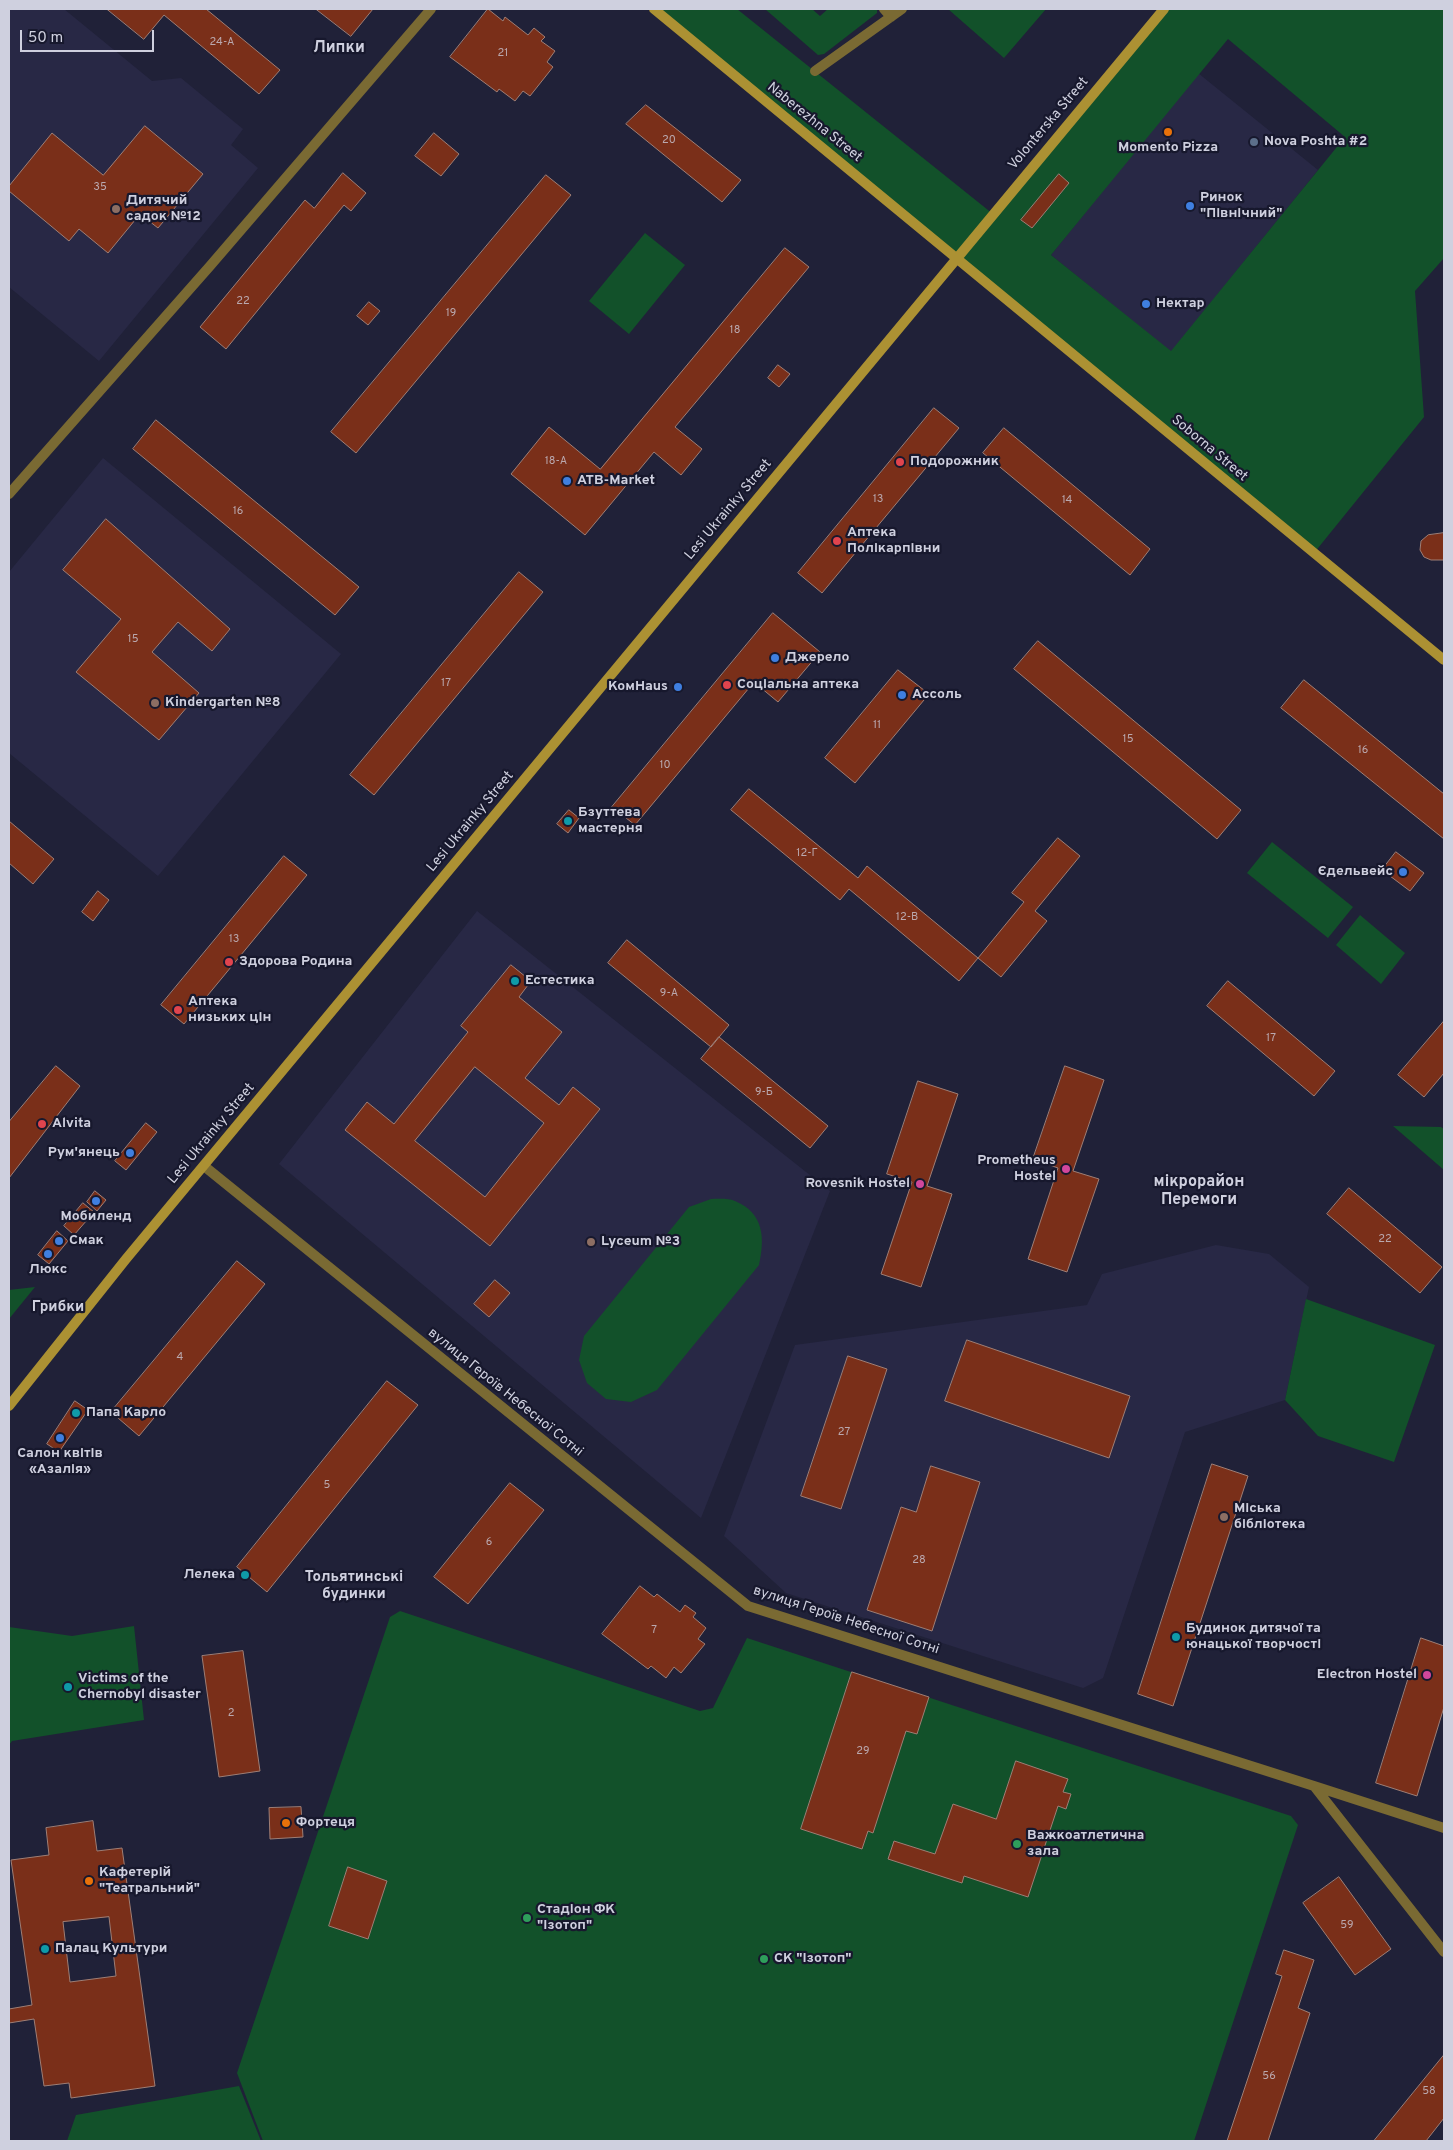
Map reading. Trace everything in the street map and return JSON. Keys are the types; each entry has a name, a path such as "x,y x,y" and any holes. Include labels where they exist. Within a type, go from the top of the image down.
{"main road":[{"name":"Naberezhna Street","path":"654,9 957,258"},
{"name":"Volonterska Street","path":"957,258 1164,9"},
{"name":"Soborna Street","path":"957,258 1444,660"},
{"name":"Lesi Ukrainky Street","path":"9,1406 126,1259 957,258"}],"street":[{"path":"9,494 210,266 431,9"},
{"path":"815,71 888,13 902,9"},
{"name":"вулиця Героїв Небесної Сотні","path":"204,1166 748,1606 1444,1828"},
{"path":"1314,1786 1442,1944"}],"shaded area":[{"name":"Дитячий садок №12","path":"9,9 64,9 152,81 181,78 243,129 231,145 258,168 99,361 9,287"},
{"name":"Ринок \"Північний\"","path":"1198,73 1318,170 1171,352 1051,255"},
{"name":"Kindergarten №8","path":"103,458 341,654 158,876 9,753 9,572"},
{"name":"Lyceum №3","path":"477,911 830,1191 701,1518 279,1164"},
{"path":"1216,1245 1269,1254 1309,1287 1285,1400 1185,1432 1103,1678 1083,1688 786,1593 724,1536 795,1345 1087,1305 1102,1274"}],"green space":[{"path":"654,9 737,9 993,214 1164,9 1444,9 1444,258 1415,291 1424,417 1314,553","holes":["1228,39 1345,137 1171,351 1051,255"]},
{"path":"765,9 812,9 820,16 828,9 877,9 877,13 824,54 818,55"},
{"path":"948,9 1046,9 1004,58"},
{"path":"645,233 685,265 629,334 589,301"},
{"path":"1272,842 1353,907 1328,938 1247,873"},
{"path":"1360,915 1405,953 1381,984 1336,945"},
{"path":"1393,1126 1441,1127 1444,1129 1444,1170"},
{"path":"711,1199 732,1200 745,1206 752,1212 757,1219 762,1236 759,1265 657,1390 631,1402 606,1399 587,1383 579,1360 584,1336 689,1207"},
{"path":"35,1287 9,1319 9,1290"},
{"path":"1306,1299 1435,1345 1394,1462 1318,1436 1285,1400"},
{"name":"СК \"Ізотоп\"","path":"400,1611 700,1711 713,1708 747,1638 1291,1816 1298,1825 1194,2141 263,2141 237,2073 390,1617"},
{"path":"134,1626 144,1720 12,1741 9,1745 9,1627 72,1636"},
{"path":"239,2086 261,2141 67,2141 76,2115"}],"building":[{"path":"107,9 206,9 280,70 259,94 164,15 144,39"},
{"path":"316,9 373,9 351,36"},
{"path":"488,9 503,21 505,17 528,35 534,28 545,37 541,41 555,51 547,62 553,67 530,96 523,91 515,101 499,89 497,92 450,57"},
{"path":"646,105 741,180 722,202 626,124"},
{"path":"145,126 203,174 158,228 140,214 108,253 79,229 69,241 9,191 9,186 52,133 103,175"},
{"path":"434,133 459,154 441,176 415,156"},
{"path":"343,173 366,193 351,211 344,205 226,349 200,327 305,200 314,208"},
{"path":"1059,174 1069,183 1032,228 1021,220"},
{"path":"546,175 571,195 356,453 331,432"},
{"path":"785,248 809,267 675,427 702,449 681,475 654,452 585,535 511,474 549,427 600,469"},
{"path":"369,302 380,311 368,325 357,316"},
{"path":"778,365 790,374 779,387 768,378"},
{"path":"934,408 959,428 822,593 798,573"},
{"path":"156,420 359,587 335,615 133,449"},
{"path":"1004,428 1150,549 1130,575 983,453"},
{"path":"106,519 230,629 212,651 178,622 152,652 199,693 159,740 76,672 121,619 63,570"},
{"path":"1444,533 1444,560 1431,560 1424,557 1420,550 1421,541 1428,535"},
{"path":"519,572 543,592 374,795 350,775"},
{"path":"773,613 820,652 778,702 754,682 635,825 612,807"},
{"path":"1038,641 1241,810 1217,839 1014,669"},
{"path":"898,670 929,694 855,783 825,758"},
{"path":"1304,680 1444,794 1444,839 1281,708"},
{"path":"749,789 858,878 867,866 978,958 959,981 849,889 840,900 731,810"},
{"name":"Бзуттева мастерня","path":"569,810 579,818 568,833 557,824"},
{"path":"9,821 54,859 33,884 9,863"},
{"path":"1058,838 1080,856 1035,911 1047,921 1001,977 978,958 1024,902 1012,893"},
{"name":"Єдельвейс","path":"1396,852 1424,873 1410,891 1382,870"},
{"path":"284,856 307,875 184,1024 161,1005"},
{"path":"98,891 109,900 93,921 82,912"},
{"path":"627,940 729,1025 711,1047 608,963"},
{"path":"511,965 531,981 519,997 562,1032 525,1078 559,1105 573,1087 600,1109 490,1246 345,1130 367,1102 394,1124 468,1032 461,1026","holes":["475,1067 544,1123 485,1197 415,1141"]},
{"path":"1228,981 1335,1071 1314,1096 1207,1006"},
{"path":"1444,1021 1444,1073 1424,1097 1398,1075"},
{"path":"719,1037 828,1126 810,1148 701,1059"},
{"path":"56,1066 80,1086 9,1178 9,1122"},
{"name":"Prometheus Hostel","path":"1065,1066 1104,1080 1073,1171 1099,1179 1067,1272 1028,1259 1058,1168 1033,1159"},
{"name":"Rovesnik Hostel","path":"918,1081 958,1094 927,1186 952,1194 921,1287 881,1274 912,1182 887,1174"},
{"name":"Рум'янець","path":"146,1123 157,1132 126,1170 115,1161"},
{"path":"1349,1188 1442,1267 1420,1293 1327,1214"},
{"name":"Мобиленд","path":"95,1191 106,1200 97,1211 87,1202"},
{"path":"83,1203 94,1212 74,1235 64,1226"},
{"path":"57,1231 68,1241 49,1264 38,1255"},
{"path":"237,1261 265,1284 139,1436 111,1412"},
{"path":"495,1280 510,1293 489,1317 474,1304"},
{"path":"967,1340 1130,1396 1109,1458 945,1401"},
{"path":"848,1356 887,1369 841,1509 801,1496"},
{"path":"387,1381 418,1405 267,1592 237,1567"},
{"path":"75,1401 88,1410 59,1452 47,1444"},
{"name":"Будинок дитячої та юнацької творчості","path":"1212,1464 1248,1476 1173,1706 1138,1694"},
{"path":"931,1466 980,1482 932,1631 867,1610 901,1507 916,1512"},
{"path":"510,1483 544,1510 468,1604 434,1577"},
{"path":"640,1586 654,1597 657,1594 680,1612 685,1605 696,1613 693,1617 706,1628 698,1639 705,1644 681,1673 674,1667 666,1678 651,1666 648,1669 602,1634"},
{"name":"Electron Hostel","path":"1421,1638 1444,1646 1444,1707 1417,1796 1376,1783"},
{"path":"243,1651 260,1771 219,1777 202,1656"},
{"path":"852,1672 929,1697 917,1734 906,1731 873,1833 868,1831 862,1849 801,1829"},
{"name":"Важкоатлетична зала","path":"1016,1761 1068,1779 1063,1792 1071,1794 1066,1809 1058,1806 1028,1897 964,1876 962,1883 888,1859 894,1841 935,1854 953,1804 996,1819"},
{"name":"Фортеця","path":"301,1807 303,1837 270,1839 269,1808"},
{"name":"Палац Культури","path":"93,1821 97,1851 122,1848 155,2086 71,2098 69,2083 44,2086 34,2019 9,2023 9,2009 32,2005 11,1860 49,1855 46,1828","holes":["109,1917 116,1976 70,1982 63,1922"]},
{"path":"348,1867 387,1881 368,1939 329,1926"},
{"path":"1339,1877 1391,1949 1355,1975 1303,1903"},
{"path":"1284,1950 1314,1960 1298,2008 1310,2013 1268,2141 1227,2141 1282,1976 1276,1974"},
{"path":"1444,2055 1444,2118 1426,2141 1374,2141"}],"place":[{"name":"Momento Pizza","path":"1168,132"},
{"name":"Nova Poshta #2","path":"1254,142"},
{"name":"Ринок \"Північний\"","path":"1190,206"},
{"name":"Дитячий садок №12","path":"116,209"},
{"name":"Нектар","path":"1146,304"},
{"name":"Подорожник","path":"900,462"},
{"name":"ATB-Market","path":"567,481"},
{"name":"Аптека Полікарпівни","path":"837,541"},
{"name":"Джерело","path":"775,658"},
{"name":"Соціальна аптека","path":"727,685"},
{"name":"КомHaus","path":"678,687"},
{"name":"Ассоль","path":"902,695"},
{"name":"Kindergarten №8","path":"155,703"},
{"name":"Бзуттева мастерня","path":"568,821"},
{"name":"Єдельвейс","path":"1403,872"},
{"name":"Здорова Родина","path":"229,962"},
{"name":"Естестика","path":"515,981"},
{"name":"Аптека низьких цін","path":"178,1010"},
{"name":"Alvita","path":"42,1124"},
{"name":"Рум'янець","path":"130,1153"},
{"name":"Prometheus Hostel","path":"1066,1169"},
{"name":"Rovesnik Hostel","path":"920,1184"},
{"name":"Мобиленд","path":"96,1201"},
{"name":"Смак","path":"59,1241"},
{"name":"Lyceum №3","path":"591,1242"},
{"name":"Люкс","path":"48,1254"},
{"name":"Папа Карло","path":"76,1413"},
{"name":"Салон квітів «Азалія»","path":"60,1438"},
{"name":"Міська бібліотека","path":"1224,1517"},
{"name":"Лелека","path":"245,1575"},
{"name":"Будинок дитячої та юнацької творчості","path":"1176,1637"},
{"name":"Electron Hostel","path":"1427,1675"},
{"name":"Victims of the Chernobyl disaster","path":"68,1687"},
{"name":"Фортеця","path":"286,1823"},
{"name":"Важкоатлетична зала","path":"1017,1844"},
{"name":"Кафетерій \"Театральний\"","path":"89,1881"},
{"name":"Стадіон ФК \"Ізотоп\"","path":"527,1918"},
{"name":"Палац Культури","path":"45,1949"},
{"name":"СК \"Ізотоп\"","path":"764,1959"}],"district":[{"name":"Липки","path":"339,49"},
{"name":"мікрорайон Перемоги","path":"1199,1192"},
{"name":"Грибки","path":"58,1308"},
{"name":"Тольятинські будинки","path":"354,1586"}]}
